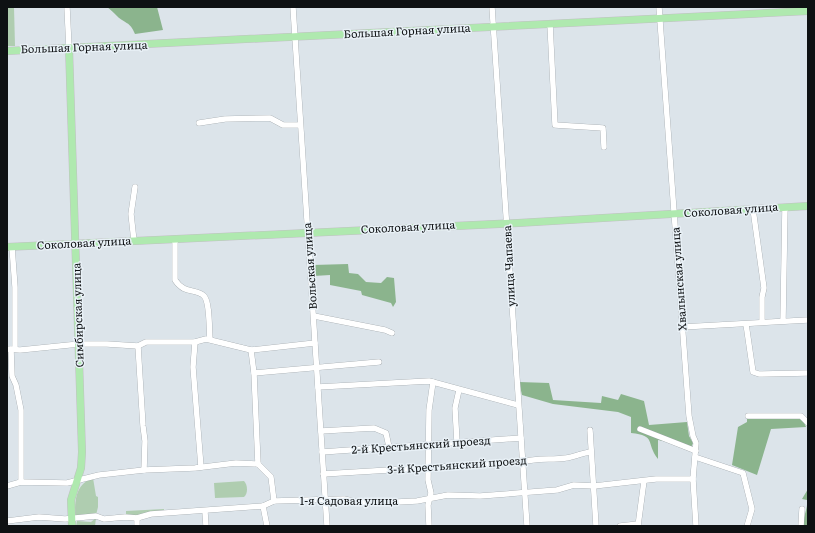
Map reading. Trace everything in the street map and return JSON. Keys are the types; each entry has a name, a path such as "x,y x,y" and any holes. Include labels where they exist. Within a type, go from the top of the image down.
{"main road":[{"name":"Большая Горная улица","path":"7,50 808,11"},
{"name":"Симбирская улица","path":"69,48 82,452 81,468 71,500 72,526"},
{"name":"Соколовая улица","path":"10,247 507,223 808,206"}],"street":[{"name":"Симбирская улица","path":"67,7 69,48"},
{"name":"Вольская улица","path":"293,7 327,526"},
{"name":"улица Чапаева","path":"492,7 527,526"},
{"name":"Хвалынская улица","path":"659,7 689,416 696,443 693,479 696,526"},
{"path":"550,24 555,125 603,128 604,147"},
{"path":"199,123 225,118 270,118 282,125 300,125"},
{"path":"134,241 131,214 135,187"},
{"path":"783,321 785,207"},
{"path":"753,209 764,288 762,297 762,322"},
{"path":"175,240 175,280 186,290 203,295 206,298 210,339"},
{"path":"10,247 15,287 11,349 12,376 16,385 21,410 21,482"},
{"path":"314,316 385,330 392,333"},
{"path":"682,327 808,320"},
{"path":"746,324 753,372 759,374 808,373"},
{"path":"11,349 20,350 79,344 138,346 146,342 195,342 210,339 251,350 316,343"},
{"path":"195,342 193,367 201,466"},
{"path":"138,346 142,426 145,441 144,470"},
{"path":"251,350 254,373 258,464"},
{"path":"254,373 379,362"},
{"path":"318,387 433,382 518,405"},
{"path":"429,526 431,493 428,480 428,410 433,382"},
{"path":"458,442 455,408 459,390"},
{"path":"748,416 801,416 808,423"},
{"path":"321,431 374,428 386,433 389,447"},
{"path":"640,429 743,473 752,509 747,526"},
{"path":"590,430 596,526"},
{"name":"2-й Крестьянский проезд","path":"322,452 521,438"},
{"name":"3-й Крестьянский проезд","path":"323,474 429,468 482,463 522,462 534,459 568,458 578,454 591,452"},
{"path":"7,486 21,482 67,483 99,475 144,470 236,463 258,464 271,477 274,501"},
{"name":"1-я Садовая улица","path":"7,521 39,517 71,518 96,516 104,519 125,517 137,518 151,514 205,512 210,509 263,506 274,501 344,499 357,502 377,503 430,499 448,495 480,496 557,490 574,485 594,486 656,479 693,479"},
{"path":"620,526 638,525 644,481"},
{"path":"263,506 267,526"},
{"path":"801,526 802,509"},
{"path":"205,512 206,526"},
{"path":"137,518 137,526"},
{"path":"23,519 24,526"}],"green space":[{"path":"7,7 14,7 15,46 7,46"},
{"path":"107,7 157,7 163,30 135,34 129,25"},
{"path":"348,264 349,273 358,274 366,282 381,283 387,277 394,278 396,302 393,307 391,303 362,295 361,291 330,285 330,275 314,276 313,265"},
{"path":"519,382 549,383 553,400 601,403 602,396 618,400 621,394 644,401 649,425 687,422 689,436 693,443 690,450 658,440 658,459 648,438 639,434 631,433 631,417 618,412 553,404 522,395"},
{"path":"747,417 799,417 803,420 806,427 771,429 757,475 732,465 738,427 747,422"},
{"path":"93,478 96,496 98,497 96,515 75,515 75,503 80,488 83,484"},
{"path":"244,481 247,489 244,497 215,498 214,483"},
{"path":"808,489 808,526 802,526 807,500 802,499"},
{"path":"164,509 164,512 140,516 126,514 126,511"},
{"path":"96,518 95,526 76,526 77,521 91,522"}]}
